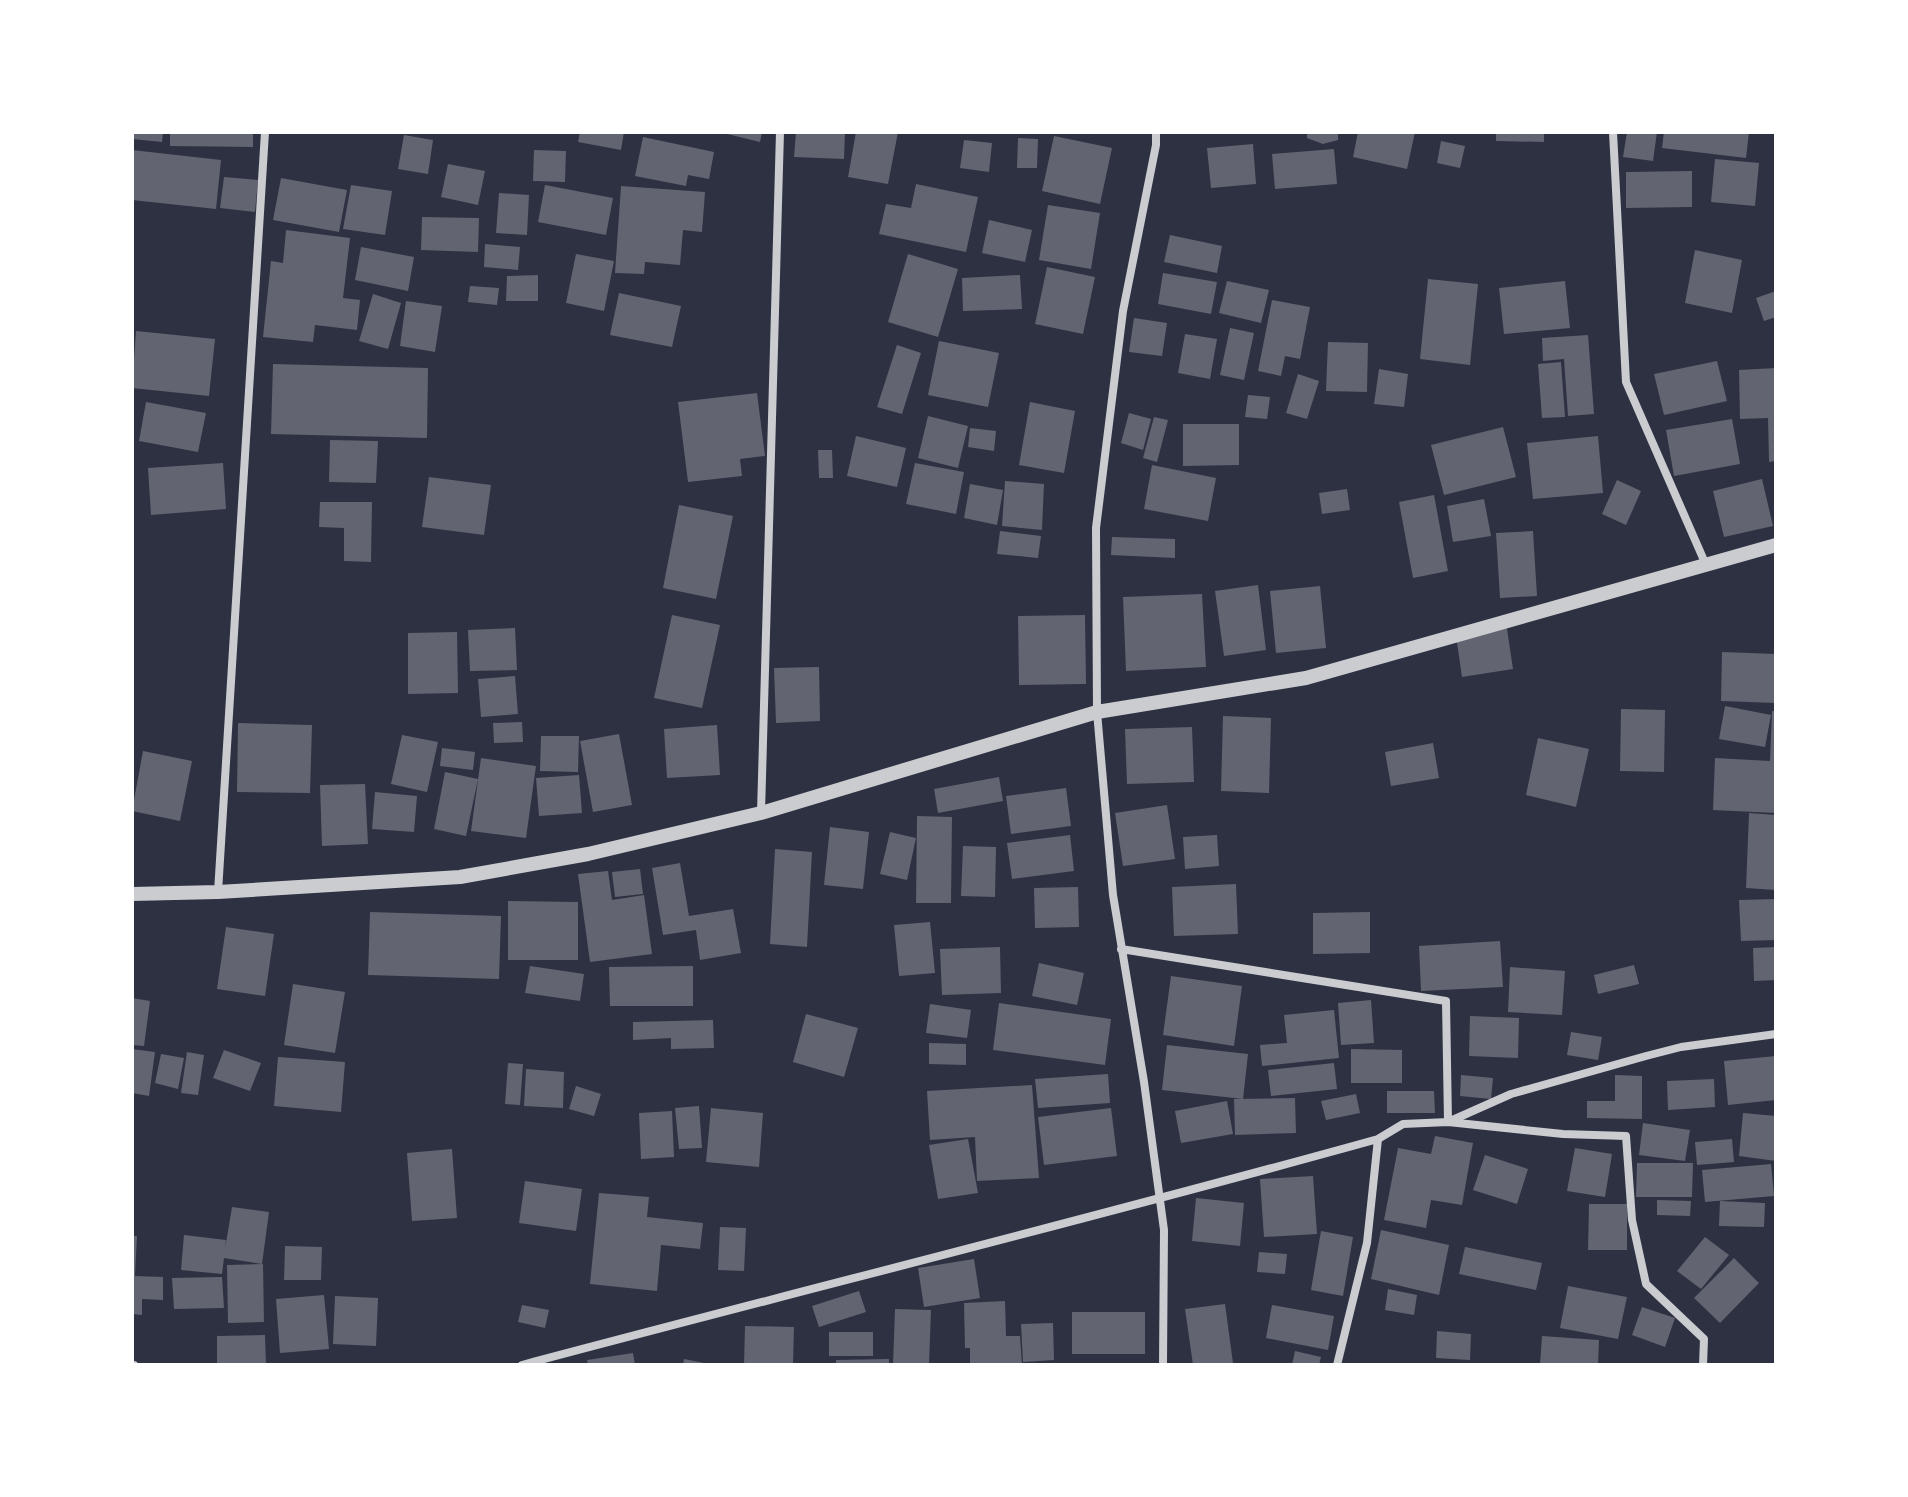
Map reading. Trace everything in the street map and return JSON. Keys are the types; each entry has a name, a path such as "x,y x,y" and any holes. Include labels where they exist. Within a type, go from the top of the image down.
{"street":[{"path":"218,892 265,132"},
{"path":"761,813 780,132"},
{"path":"1156,132 1123,311 1096,528 1097,712 1113,895 1161,1199 1164,1230 1163,1365"},
{"path":"1613,132 1626,382 1707,566"},
{"path":"132,894 218,892 460,877 588,854 761,813 1097,712 1306,678 1776,545"},
{"path":"1121,949 1446,1001 1448,1122"},
{"path":"1448,1122 1511,1094 1646,1056 1681,1047 1776,1034"},
{"path":"522,1365 1161,1199 1378,1139 1403,1124 1448,1122 1563,1134 1626,1136 1632,1220 1646,1284 1704,1339 1703,1365"},
{"path":"1337,1365 1367,1243 1378,1139"}],"building":[{"path":"132,132 163,132 162,142 132,139"},
{"path":"170,132 253,132 253,147 170,146"},
{"path":"580,132 624,132 621,150 578,142"},
{"path":"719,132 762,132 760,142"},
{"path":"796,132 845,132 844,159 794,157"},
{"path":"856,132 898,132 888,184 848,177"},
{"path":"1307,132 1338,132 1338,140 1323,144 1307,138"},
{"path":"1358,132 1415,132 1407,169 1353,157"},
{"path":"1496,132 1544,132 1544,142 1496,141"},
{"path":"1627,132 1657,132 1653,161 1623,157"},
{"path":"1664,132 1749,132 1746,158 1662,148"},
{"path":"404,135 433,140 428,174 398,169"},
{"path":"1054,136 1112,148 1100,204 1042,191"},
{"path":"643,137 714,152 709,179 688,175 686,186 635,176"},
{"path":"1018,138 1038,139 1037,168 1017,168"},
{"path":"964,140 992,143 989,172 960,168"},
{"path":"1441,141 1465,146 1460,168 1437,163"},
{"path":"1253,144 1256,184 1211,188 1207,148"},
{"path":"1334,149 1337,184 1275,189 1272,154"},
{"path":"132,150 221,160 216,209 132,200"},
{"path":"534,150 566,151 565,182 533,181"},
{"path":"1715,159 1759,163 1755,206 1711,202"},
{"path":"448,164 485,171 478,205 441,197"},
{"path":"1692,171 1692,207 1626,208 1626,172"},
{"path":"224,177 258,180 255,212 220,208"},
{"path":"281,178 347,190 339,232 273,220"},
{"path":"916,184 978,197 966,252 879,234 886,204 911,208"},
{"path":"351,185 392,191 385,235 343,229"},
{"path":"545,185 613,198 606,235 538,222"},
{"path":"621,186 705,192 702,232 683,230 680,265 645,262 644,274 615,273"},
{"path":"499,193 529,195 527,235 496,233"},
{"path":"1048,205 1100,213 1091,269 1039,260"},
{"path":"422,217 479,218 478,252 421,250"},
{"path":"989,220 1032,230 1025,262 982,253"},
{"path":"286,230 350,238 343,298 360,300 357,330 315,325 313,342 263,337 271,261 283,263"},
{"path":"1170,235 1222,246 1217,273 1164,262"},
{"path":"485,244 520,247 518,270 484,267"},
{"path":"361,247 414,257 408,291 355,280"},
{"path":"1695,250 1742,260 1732,313 1685,303"},
{"path":"576,254 614,261 604,311 566,303"},
{"path":"908,254 958,269 938,337 888,322"},
{"path":"1047,267 1095,277 1083,334 1035,324"},
{"path":"1163,273 1217,282 1211,314 1158,304"},
{"path":"538,275 538,301 506,301 507,276"},
{"path":"1020,275 1022,309 963,311 962,278"},
{"path":"1428,279 1478,284 1470,365 1420,359"},
{"path":"1227,281 1269,290 1261,323 1219,313"},
{"path":"1565,281 1570,328 1504,334 1499,288"},
{"path":"470,286 499,288 497,305 468,302"},
{"path":"1776,291 1776,317 1764,321 1756,298"},
{"path":"619,293 681,306 672,347 610,335"},
{"path":"373,294 401,303 388,349 359,341"},
{"path":"1272,300 1310,307 1300,359 1285,356 1281,376 1258,371"},
{"path":"406,301 442,306 435,352 400,346"},
{"path":"1134,318 1167,323 1162,356 1129,352"},
{"path":"1230,328 1254,333 1244,380 1220,375"},
{"path":"136,331 215,339 209,396 132,388"},
{"path":"1185,334 1217,339 1210,379 1178,373"},
{"path":"1588,335 1594,414 1568,416 1564,359 1543,361 1542,338"},
{"path":"939,341 999,353 988,407 928,395"},
{"path":"1328,342 1368,343 1367,392 1326,391"},
{"path":"897,345 921,353 902,414 877,407"},
{"path":"1717,361 1727,401 1664,415 1654,374"},
{"path":"1561,362 1565,417 1542,418 1538,364"},
{"path":"273,364 428,368 427,438 271,434"},
{"path":"1776,368 1776,461 1769,462 1768,418 1740,419 1739,370"},
{"path":"1379,369 1408,374 1404,407 1374,404"},
{"path":"1298,374 1319,381 1307,419 1286,413"},
{"path":"757,393 765,456 740,459 742,476 688,482 678,402"},
{"path":"1248,395 1270,397 1267,419 1245,417"},
{"path":"146,402 206,413 198,452 139,441"},
{"path":"1030,402 1075,411 1064,473 1019,465"},
{"path":"1129,413 1151,419 1143,450 1121,443"},
{"path":"928,416 968,426 958,468 918,458"},
{"path":"1154,417 1168,420 1157,462 1143,458"},
{"path":"1732,419 1740,464 1674,476 1666,430"},
{"path":"1183,424 1239,424 1239,465 1183,466"},
{"path":"1503,427 1516,477 1444,495 1431,445"},
{"path":"970,428 996,431 994,451 968,447"},
{"path":"856,436 906,448 897,487 847,476"},
{"path":"1598,436 1603,493 1533,499 1527,443"},
{"path":"330,440 378,441 376,483 329,482"},
{"path":"818,450 832,450 833,478 819,478"},
{"path":"223,463 226,509 151,515 148,468"},
{"path":"915,463 964,472 956,514 906,504"},
{"path":"1152,465 1216,478 1208,521 1144,509"},
{"path":"429,477 491,485 484,535 422,527"},
{"path":"1762,479 1773,526 1724,537 1713,491"},
{"path":"1617,480 1641,491 1626,525 1602,514"},
{"path":"1005,481 1044,484 1042,530 1002,526"},
{"path":"970,484 1003,490 997,525 964,518"},
{"path":"1347,489 1350,510 1322,514 1319,493"},
{"path":"1434,495 1448,571 1413,578 1399,502"},
{"path":"1484,499 1491,536 1453,542 1447,506"},
{"path":"320,502 372,502 371,562 344,561 344,528 319,527"},
{"path":"679,505 733,516 716,599 663,588"},
{"path":"1000,531 1041,536 1038,558 997,554"},
{"path":"1533,531 1537,596 1500,598 1496,533"},
{"path":"1112,537 1175,539 1175,558 1111,555"},
{"path":"1258,585 1266,650 1224,656 1215,591"},
{"path":"1320,586 1326,648 1276,653 1270,591"},
{"path":"1202,594 1206,667 1126,671 1123,597"},
{"path":"672,615 720,625 702,708 654,698"},
{"path":"1085,615 1086,684 1019,685 1018,616"},
{"path":"1506,622 1513,669 1462,677 1455,629"},
{"path":"515,628 517,670 470,671 468,630"},
{"path":"457,632 458,693 408,694 408,633"},
{"path":"1722,652 1776,654 1776,703 1721,701"},
{"path":"819,667 820,721 776,723 774,668"},
{"path":"515,676 518,714 481,717 478,679"},
{"path":"1725,706 1771,715 1765,747 1719,739"},
{"path":"1621,709 1665,710 1664,772 1620,771"},
{"path":"1772,711 1776,711 1776,813 1713,810 1715,758 1770,761"},
{"path":"1223,716 1271,718 1269,793 1221,791"},
{"path":"522,722 523,742 494,743 493,723"},
{"path":"238,723 312,725 310,793 237,792"},
{"path":"717,725 720,775 667,778 664,729"},
{"path":"1192,727 1194,782 1127,784 1125,729"},
{"path":"619,734 632,805 593,812 580,741"},
{"path":"402,735 438,742 427,792 391,784"},
{"path":"541,736 579,736 578,772 540,771"},
{"path":"1538,738 1589,749 1576,807 1526,795"},
{"path":"1433,743 1439,778 1391,786 1385,752"},
{"path":"442,748 475,752 473,770 440,766"},
{"path":"143,751 192,761 180,821 132,811"},
{"path":"481,758 536,766 526,838 471,831"},
{"path":"445,772 478,779 466,836 434,829"},
{"path":"579,775 582,813 539,816 536,778"},
{"path":"999,777 1003,801 938,813 934,789"},
{"path":"365,784 368,844 322,846 320,785"},
{"path":"1066,788 1071,826 1011,834 1006,796"},
{"path":"375,792 417,796 414,832 372,829"},
{"path":"1167,805 1175,859 1123,866 1115,813"},
{"path":"1749,813 1776,815 1776,890 1746,888"},
{"path":"917,816 952,817 951,903 916,903"},
{"path":"830,827 869,832 863,889 824,885"},
{"path":"890,832 916,838 907,880 880,874"},
{"path":"1070,835 1074,871 1012,879 1007,843"},
{"path":"1217,835 1219,866 1185,869 1183,837"},
{"path":"963,846 996,847 995,897 961,896"},
{"path":"775,849 812,852 807,947 770,944"},
{"path":"680,863 689,916 733,909 741,953 700,960 696,930 663,935 652,868"},
{"path":"640,869 643,894 615,897 612,872"},
{"path":"608,871 612,900 644,895 652,954 590,962 578,874"},
{"path":"1236,884 1238,934 1174,936 1172,887"},
{"path":"1078,887 1079,927 1035,928 1034,888"},
{"path":"1776,899 1776,940 1741,941 1739,900"},
{"path":"508,901 578,902 578,960 508,960"},
{"path":"370,912 501,916 499,979 368,975"},
{"path":"1370,912 1370,953 1313,954 1313,913"},
{"path":"930,922 935,973 899,976 894,925"},
{"path":"226,927 274,934 265,996 217,989"},
{"path":"1500,941 1503,987 1421,991 1419,946"},
{"path":"1000,947 1001,993 942,995 940,949"},
{"path":"1776,947 1776,980 1754,981 1753,948"},
{"path":"1039,963 1084,973 1077,1005 1032,996"},
{"path":"1634,965 1639,984 1598,994 1594,975"},
{"path":"530,966 584,974 580,1001 525,993"},
{"path":"693,966 693,1006 610,1006 609,967"},
{"path":"1510,967 1565,971 1562,1015 1508,1012"},
{"path":"1171,976 1242,986 1234,1046 1163,1035"},
{"path":"293,984 345,992 335,1053 284,1045"},
{"path":"132,998 150,1001 144,1046 132,1045"},
{"path":"1371,1000 1374,1043 1341,1045 1338,1003"},
{"path":"999,1003 1111,1019 1105,1065 993,1050"},
{"path":"930,1004 971,1010 967,1038 926,1033"},
{"path":"1334,1010 1339,1058 1262,1066 1260,1045 1287,1043 1284,1015"},
{"path":"806,1014 858,1028 844,1077 793,1062"},
{"path":"1470,1016 1519,1018 1518,1058 1469,1056"},
{"path":"713,1020 714,1048 671,1049 671,1038 633,1040 633,1022"},
{"path":"1571,1032 1602,1037 1598,1060 1567,1055"},
{"path":"929,1043 966,1044 966,1065 929,1064"},
{"path":"1167,1045 1248,1054 1243,1099 1162,1090"},
{"path":"132,1049 155,1052 149,1096 132,1093"},
{"path":"1351,1049 1402,1050 1402,1083 1351,1083"},
{"path":"224,1050 261,1063 250,1091 213,1078"},
{"path":"187,1052 204,1055 198,1095 181,1093"},
{"path":"161,1054 184,1058 178,1089 155,1083"},
{"path":"1776,1056 1776,1100 1728,1105 1724,1061"},
{"path":"278,1057 345,1062 341,1112 274,1106"},
{"path":"508,1063 523,1064 520,1105 505,1104"},
{"path":"1334,1063 1337,1089 1271,1096 1268,1070"},
{"path":"526,1069 564,1072 563,1108 524,1106"},
{"path":"1108,1074 1110,1103 1038,1108 1035,1079"},
{"path":"1461,1075 1493,1078 1491,1099 1460,1096"},
{"path":"1615,1075 1642,1076 1642,1119 1587,1118 1587,1101 1615,1101"},
{"path":"1714,1079 1715,1107 1668,1110 1667,1081"},
{"path":"1032,1085 1039,1178 977,1181 975,1137 930,1140 927,1091"},
{"path":"576,1086 601,1094 594,1116 569,1109"},
{"path":"1387,1091 1434,1091 1435,1113 1387,1113"},
{"path":"1356,1094 1360,1113 1326,1120 1321,1101"},
{"path":"1295,1098 1296,1133 1235,1135 1234,1099"},
{"path":"1227,1101 1233,1134 1181,1143 1175,1111"},
{"path":"699,1106 702,1148 679,1149 675,1108"},
{"path":"711,1108 763,1113 759,1167 706,1162"},
{"path":"1111,1108 1117,1156 1044,1165 1038,1117"},
{"path":"672,1111 674,1157 641,1159 639,1113"},
{"path":"1743,1113 1776,1116 1776,1161 1739,1156"},
{"path":"1643,1123 1690,1130 1685,1161 1639,1155"},
{"path":"1435,1136 1473,1143 1462,1205 1431,1200 1426,1228 1384,1220 1398,1148 1431,1154"},
{"path":"968,1139 978,1193 938,1199 929,1145"},
{"path":"1732,1139 1734,1162 1697,1165 1695,1142"},
{"path":"1575,1148 1612,1154 1605,1197 1567,1191"},
{"path":"452,1149 457,1218 412,1221 407,1153"},
{"path":"1485,1155 1528,1169 1517,1204 1473,1190"},
{"path":"1637,1163 1693,1163 1692,1197 1636,1197"},
{"path":"1771,1164 1774,1196 1705,1202 1702,1170"},
{"path":"1313,1176 1317,1234 1264,1237 1260,1179"},
{"path":"525,1181 582,1189 576,1231 519,1223"},
{"path":"599,1193 649,1197 647,1217 703,1223 700,1249 661,1245 657,1291 590,1284"},
{"path":"1196,1198 1244,1203 1240,1246 1192,1241"},
{"path":"1657,1200 1691,1201 1690,1216 1657,1215"},
{"path":"1720,1201 1765,1203 1764,1227 1719,1226"},
{"path":"1589,1204 1627,1204 1627,1250 1588,1250"},
{"path":"232,1207 269,1212 262,1264 224,1258 222,1274 181,1270 184,1235 226,1240 225,1249"},
{"path":"720,1227 746,1228 744,1271 718,1270"},
{"path":"1381,1230 1449,1245 1439,1295 1371,1279"},
{"path":"1321,1231 1353,1237 1343,1296 1311,1290"},
{"path":"132,1236 137,1236 135,1276 163,1277 163,1300 142,1299 142,1315 132,1314"},
{"path":"1705,1237 1729,1255 1701,1289 1677,1271"},
{"path":"285,1246 322,1247 321,1280 284,1280"},
{"path":"1465,1247 1542,1263 1536,1290 1459,1274"},
{"path":"1259,1252 1287,1254 1285,1274 1257,1272"},
{"path":"1734,1258 1759,1283 1720,1323 1694,1298"},
{"path":"974,1259 980,1298 924,1307 918,1268"},
{"path":"263,1264 264,1322 228,1323 227,1265"},
{"path":"222,1277 224,1308 174,1309 172,1278"},
{"path":"1568,1286 1627,1297 1618,1339 1560,1328"},
{"path":"1388,1289 1417,1295 1414,1315 1385,1310"},
{"path":"859,1291 866,1312 819,1327 812,1306"},
{"path":"324,1295 329,1349 280,1353 276,1299"},
{"path":"335,1296 378,1298 376,1346 333,1344"},
{"path":"1005,1301 1006,1336 1020,1336 1022,1365 970,1365 970,1348 965,1348 964,1303"},
{"path":"1225,1304 1233,1363 1193,1365 1185,1309"},
{"path":"522,1305 549,1310 545,1328 518,1322"},
{"path":"1272,1305 1334,1316 1328,1350 1266,1338"},
{"path":"1642,1307 1675,1318 1665,1347 1632,1335"},
{"path":"895,1309 931,1310 929,1365 893,1365"},
{"path":"1072,1312 1145,1312 1145,1354 1072,1354"},
{"path":"1053,1323 1054,1360 1023,1362 1021,1324"},
{"path":"745,1326 794,1327 793,1365 744,1365"},
{"path":"1437,1331 1471,1334 1470,1360 1436,1358"},
{"path":"829,1332 873,1332 873,1356 829,1356"},
{"path":"265,1335 266,1365 217,1365 217,1336"},
{"path":"1542,1336 1599,1340 1598,1365 1540,1365"},
{"path":"1295,1351 1321,1357 1319,1365 1292,1365"},
{"path":"633,1353 635,1365 588,1365 587,1360"},
{"path":"684,1359 709,1364 709,1365 683,1365"},
{"path":"889,1359 889,1365 836,1365 836,1360"}]}
